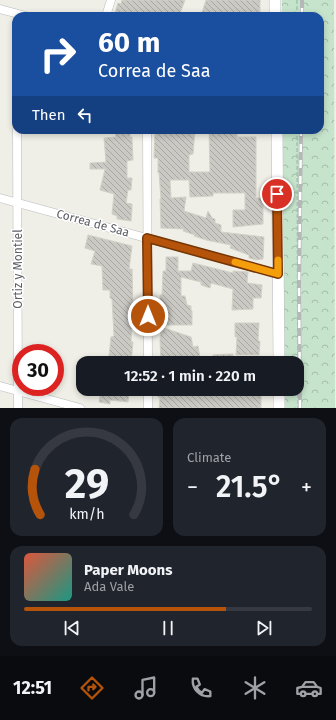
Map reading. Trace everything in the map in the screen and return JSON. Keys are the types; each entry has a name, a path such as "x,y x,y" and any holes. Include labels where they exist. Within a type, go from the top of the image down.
{"main road":[{"path":"275,0 275,12"},
{"path":"277,134 279,356"},
{"path":"279,396 279,408"}],"street":[{"path":"107,12 111,0"},
{"path":"0,9 12,13"},
{"name":"Ortiz y Montiel","path":"17,134 18,344"},
{"path":"147,134 148,356"},
{"name":"Correa de Saa","path":"0,198 278,274"},
{"path":"0,386 12,389"},
{"name":"Ortiz y Montiel","path":"18,396 18,408"},
{"path":"36,396 80,408"},
{"path":"148,396 148,408"}],"path":[{"path":"297,0 297,12"},
{"path":"297,134 298,408"}],"green space":[{"path":"282,0 334,0 335,408 285,408 284,396 304,396 304,356 284,356 283,134 324,134 324,12 282,12"}],"building":[{"path":"122,0 185,0 180,12 115,12 118,3 121,4"},
{"path":"206,0 260,0 260,12 202,12"},
{"path":"116,134 130,134 130,137 132,137 133,160 127,161 127,178 132,178 131,190 128,190 126,203 132,204 131,221 117,219 117,216 112,214 114,194 100,190 105,169 90,169 90,163 106,162 104,138 116,137"},
{"path":"155,134 195,134 193,154 189,155 189,172 210,172 209,134 237,134 237,137 256,137 256,198 263,198 263,224 233,227 233,210 245,210 245,193 213,193 213,196 190,197 189,180 170,180 171,198 186,197 184,211 206,218 208,211 212,218 215,219 215,223 221,225 221,232 264,237 263,259 256,260 249,258 249,255 230,248 231,245 194,236 195,235 183,231 184,229 161,228 161,199 158,158 154,158"},
{"path":"88,235 132,246 129,269 132,269 133,310 131,310 131,342 133,342 132,356 109,356 111,337 114,336 112,299 110,298 110,290 103,290 102,266 91,264 95,251 85,248"},
{"path":"166,257 178,257 178,271 191,271 193,263 233,273 233,271 248,272 247,283 262,285 261,298 253,298 253,309 232,310 233,289 211,283 210,288 201,285 201,282 181,277 181,296 185,296 187,305 191,306 192,325 161,325 162,308 160,304 160,295 162,295 163,271 166,271"},
{"path":"235,323 259,323 259,355 236,355 237,337 235,337"},
{"path":"161,327 191,337 193,347 198,346 200,356 161,356"},
{"path":"233,354 233,356 213,356"},
{"path":"100,396 129,396 128,402 110,400 110,404 99,402"},
{"path":"261,396 261,408 159,408 160,398 158,397"}],"railway":[{"path":"302,0 302,12"},
{"path":"300,408 299,286 301,134"}],"slow traffic":[{"path":"235,262 278,274 278,260"}],"route":[{"path":"148,316 147,238 278,274 277,194"}]}
